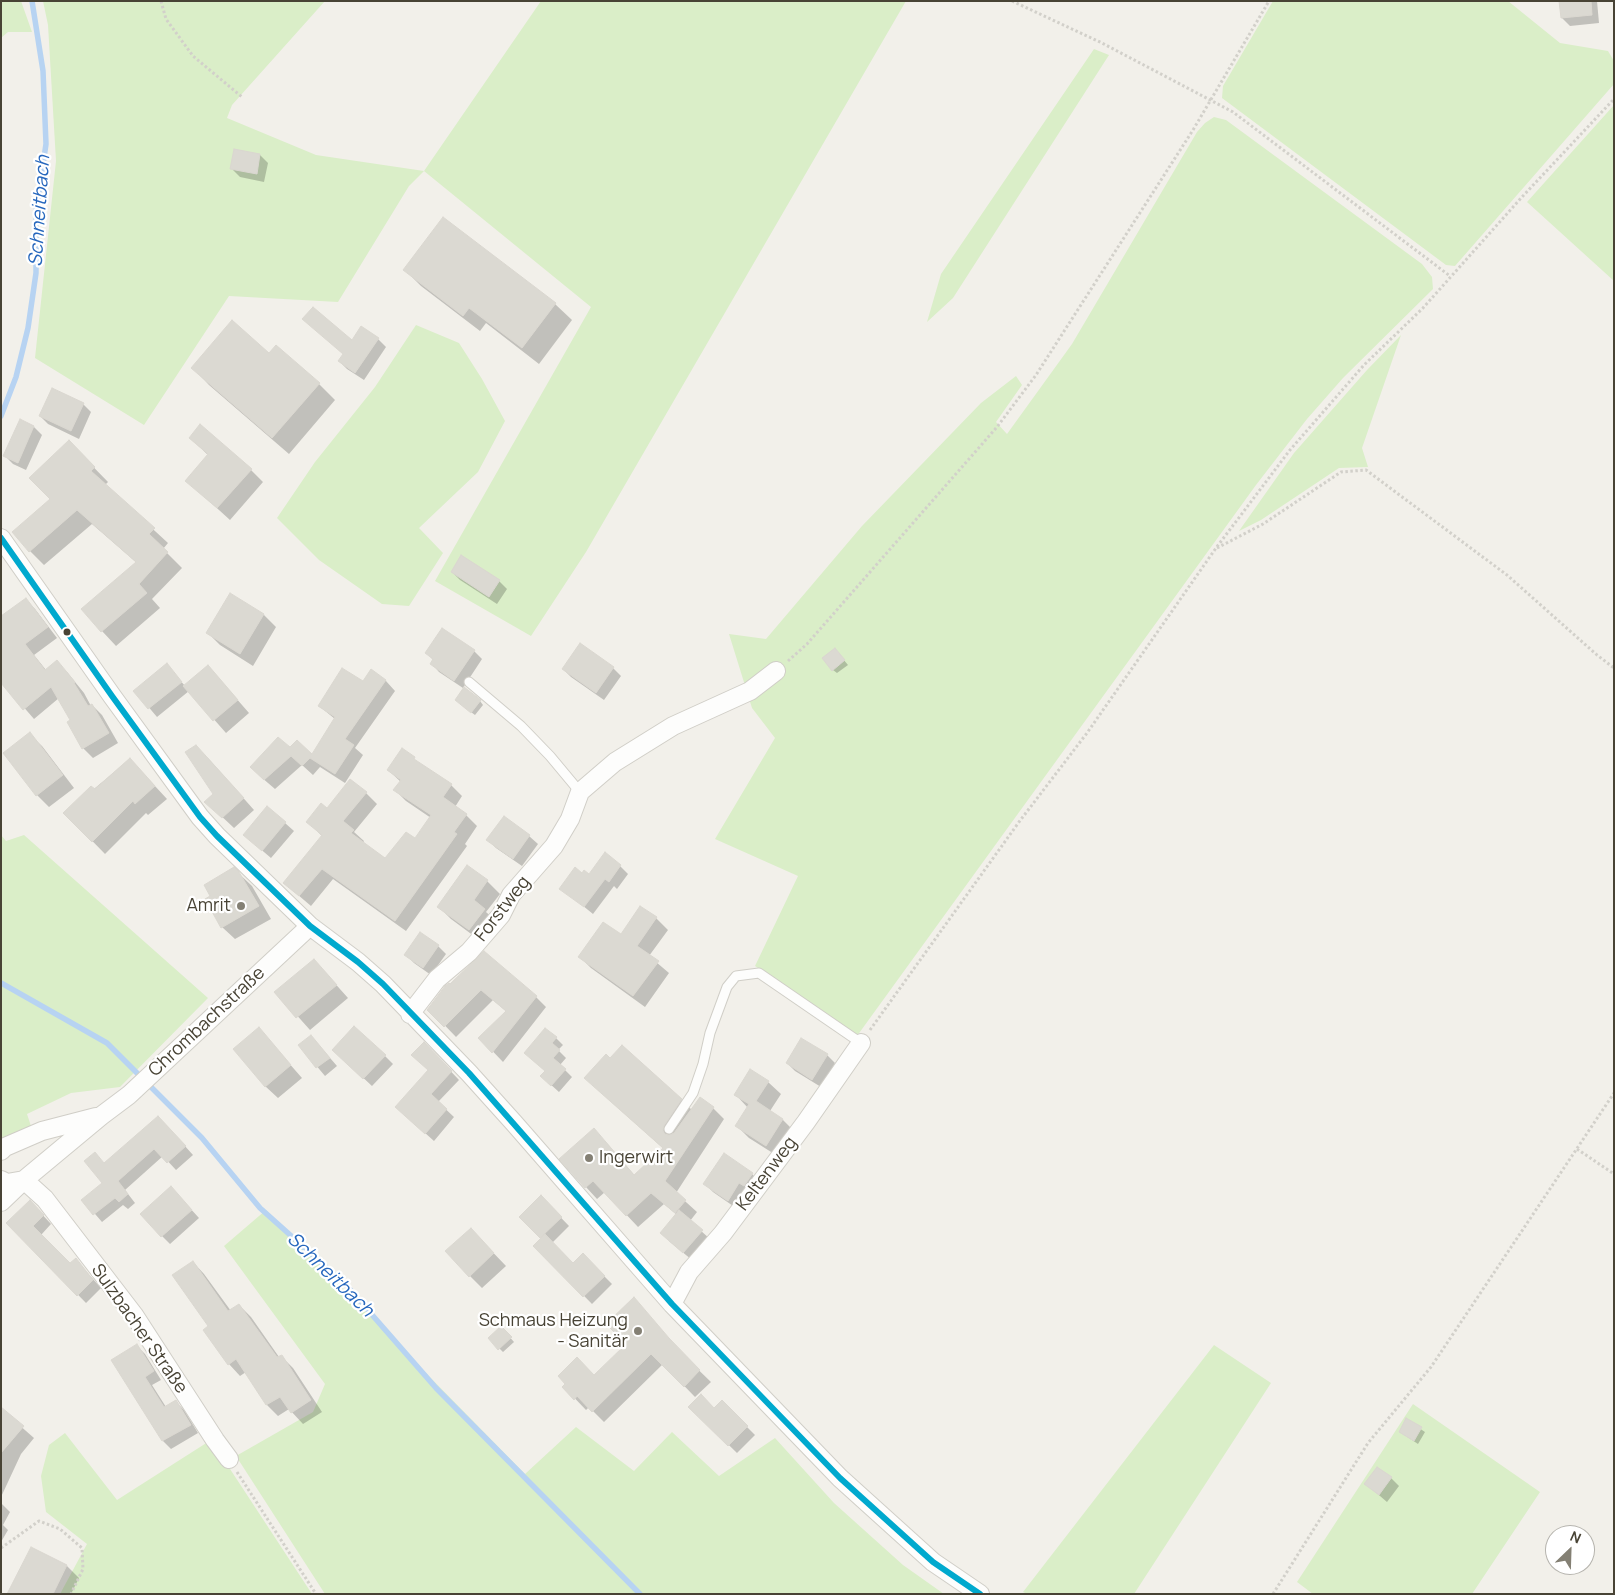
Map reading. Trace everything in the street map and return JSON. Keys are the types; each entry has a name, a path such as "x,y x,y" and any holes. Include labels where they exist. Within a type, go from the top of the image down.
{"street":[{"path":"1,538 200,817 310,926 358,962 382,984 469,1073 672,1304 840,1478 933,1562 980,1594"},
{"name":"Forstweg","path":"410,1014 437,979 469,952 501,915 511,895 554,846 570,819 580,792 615,762 673,726 750,691 776,671"},
{"name":"Chrombachstraße","path":"1,1202 24,1180 129,1095 310,926"},
{"name":"Keltenweg","path":"672,1304 689,1272 723,1233 806,1122 861,1043"},
{"name":"Chrombachstraße","path":"1,1151 5,1147 42,1131 101,1116"},
{"path":"1,1180 7,1183 24,1180"},
{"name":"Sulzbacher Straße","path":"24,1180 45,1200 134,1315 228,1459"}],"lane":[{"path":"469,682 521,726 550,756 580,792"},
{"path":"669,1129 693,1093 703,1064 710,1033 727,987 736,976 759,973 861,1043"}],"path":[{"path":"161,1 166,19 193,56 242,97"},
{"path":"1012,1 1102,43 1233,112 1450,276"},
{"path":"776,671 807,644 997,427 1036,375 1193,130 1269,1"},
{"path":"861,1043 1019,822 1087,733 1216,548 1296,442 1364,365 1422,308 1614,99"},
{"path":"1216,548 1263,524 1341,472 1366,470 1507,575 1614,668"},
{"path":"1273,1594 1368,1443 1430,1367 1614,1094"},
{"path":"1577,1149 1614,1174"},
{"path":"228,1459 316,1594"},
{"path":"1,1548 39,1521 60,1528 82,1548 84,1569 71,1594"}],"green space":[{"path":"1,1 21,1 32,32 8,32 1,38"},
{"path":"43,1 325,1 232,105 227,118 316,155 424,171 409,186 338,302 229,296 144,425 35,358 56,161 48,25"},
{"path":"541,1 906,1 586,552 531,636 435,581 591,307 424,171"},
{"path":"1273,1 1508,1 1560,43 1608,51 1614,61 1614,84 1455,266 1446,265 1222,98 1223,86"},
{"path":"1094,49 1109,55 953,298 927,322 941,274"},
{"path":"1614,105 1614,281 1527,202"},
{"path":"1214,117 1226,120 1422,264 1432,277 1433,289 1343,378 1307,419 1256,485 857,1036 755,966 798,876 715,839 775,738 752,708 729,634 766,639 862,526 981,403 1016,376 1022,385 996,422 1007,434 1072,344 1197,132"},
{"path":"416,325 459,343 482,379 505,421 478,472 419,528 443,553 409,606 382,604 319,560 277,518 315,462 375,387"},
{"path":"1401,335 1362,448 1368,467 1339,468 1261,520 1239,531 1294,453 1367,370"},
{"path":"1,835 6,841 24,835 208,998 120,1087 71,1093 27,1114 31,1126 1,1143"},
{"path":"266,1210 525,1474 576,1427 634,1471 672,1432 719,1476 775,1438 834,1503 903,1565 944,1594 325,1594 236,1456 313,1412 325,1384 224,1246"},
{"path":"1214,1345 1271,1383 1134,1594 1027,1594 1023,1592"},
{"path":"1413,1404 1540,1492 1472,1594 1313,1594 1297,1582"},
{"path":"65,1433 117,1500 211,1440 312,1594 60,1594 87,1544 46,1512 41,1476 49,1445"}],"building":[{"path":"1559,1 1591,1 1592,15 1561,18"},
{"path":"234,149 260,154 257,174 230,169"},
{"path":"443,217 556,303 522,348 469,308 463,316 403,270"},
{"path":"313,307 352,340 361,326 379,338 355,373 338,361 343,354 302,319"},
{"path":"232,320 269,353 276,345 320,383 272,438 191,368"},
{"path":"52,388 84,403 71,431 39,416"},
{"path":"20,419 34,426 18,463 3,456"},
{"path":"200,424 252,469 217,508 185,481 208,454 189,438"},
{"path":"69,440 95,467 91,471 155,528 149,534 168,552 139,584 147,593 101,632 81,609 136,562 77,510 29,552 12,532 50,499 29,478"},
{"path":"461,555 500,580 489,597 451,572"},
{"path":"230,593 264,614 240,654 206,633"},
{"path":"26,598 48,627 25,644 45,670 57,660 75,682 88,706 92,704 109,733 82,749 67,722 70,720 51,687 23,710 1,683 1,616"},
{"path":"442,628 475,650 454,681 430,664 433,659 425,653"},
{"path":"580,643 614,667 596,693 562,669"},
{"path":"835,648 845,660 832,671 822,658"},
{"path":"167,663 182,682 148,709 133,691"},
{"path":"208,665 238,700 213,721 183,686"},
{"path":"342,668 363,681 371,669 386,680 345,739 354,745 335,774 310,758 302,766 291,756 264,780 250,767 278,737 290,747 297,740 312,754 335,717 318,706"},
{"path":"464,687 481,700 471,713 455,700"},
{"path":"30,732 63,775 36,796 3,753"},
{"path":"196,745 244,798 222,818 204,802 213,794 185,752"},
{"path":"402,748 415,757 414,759 452,784 443,797 467,814 454,832 457,834 395,921 322,869 299,896 283,883 322,835 306,822 321,803 327,808 350,779 367,792 343,821 354,830 351,833 385,858 406,832 415,838 431,815 393,790 401,780 387,770"},
{"path":"130,758 155,786 135,804 133,801 92,842 63,813 91,786 95,789"},
{"path":"267,806 286,822 262,851 243,835"},
{"path":"504,816 530,835 513,859 486,840"},
{"path":"605,852 621,865 609,882 605,879 584,907 559,889 575,867 582,873 584,870 589,874"},
{"path":"467,865 488,880 474,900 485,909 469,930 437,907"},
{"path":"234,867 239,872 259,906 221,928 205,899 210,896 204,885"},
{"path":"640,906 657,917 637,946 659,961 633,996 578,957 603,922 621,934"},
{"path":"420,932 439,945 423,968 404,955"},
{"path":"484,951 537,996 492,1053 478,1038 506,1011 481,990 444,1027 427,1010 445,986 450,984"},
{"path":"314,959 337,985 296,1018 274,992"},
{"path":"354,1026 386,1055 363,1079 332,1050"},
{"path":"259,1027 291,1065 265,1087 233,1049"},
{"path":"545,1028 557,1037 552,1043 560,1050 553,1058 566,1069 551,1086 540,1076 545,1071 524,1053"},
{"path":"311,1035 330,1058 316,1068 298,1045"},
{"path":"801,1038 828,1054 812,1080 786,1063"},
{"path":"424,1042 452,1071 431,1094 447,1109 425,1134 395,1107 428,1070 411,1055"},
{"path":"622,1045 682,1099 664,1126 663,1131 665,1134 674,1133 700,1097 714,1107 665,1181 686,1200 675,1213 651,1193 626,1216 593,1181 585,1188 559,1159 594,1128 634,1175 663,1148 584,1078 606,1054 610,1058"},
{"path":"750,1069 769,1081 756,1101 783,1119 766,1146 735,1126 749,1104 734,1095"},
{"path":"158,1116 186,1146 167,1163 154,1149 118,1181 128,1194 119,1202 115,1198 93,1215 81,1200 102,1183 84,1161 95,1152 104,1163"},
{"path":"724,1153 753,1173 744,1186 739,1183 728,1201 703,1184"},
{"path":"171,1186 192,1210 161,1237 140,1214"},
{"path":"541,1195 562,1217 540,1238 519,1217"},
{"path":"30,1200 44,1215 33,1226 70,1263 76,1258 93,1280 77,1296 6,1223"},
{"path":"679,1210 703,1230 683,1253 660,1233"},
{"path":"471,1228 494,1253 469,1277 445,1251"},
{"path":"545,1234 573,1263 583,1253 605,1276 583,1297 533,1246"},
{"path":"193,1261 228,1311 239,1304 277,1357 282,1355 311,1400 291,1413 280,1397 266,1405 236,1359 228,1365 203,1330 208,1326 172,1275"},
{"path":"634,1297 669,1338 700,1370 684,1387 651,1354 592,1412 577,1396 574,1400 562,1387 565,1384 558,1376 577,1357 594,1375 626,1344 606,1324"},
{"path":"501,1326 512,1337 498,1350 488,1338"},
{"path":"137,1344 154,1371 145,1377 164,1407 176,1400 191,1425 162,1441 111,1360"},
{"path":"701,1394 714,1408 722,1400 748,1426 728,1446 688,1407"},
{"path":"1,1407 24,1426 1,1453"},
{"path":"1406,1418 1422,1427 1414,1441 1399,1432"},
{"path":"1377,1467 1392,1477 1379,1495 1364,1484"},
{"path":"31,1547 67,1565 53,1594 7,1594"}],"waterway":[{"name":"Schneitbach","path":"1,416 16,377 28,328 36,273 36,212 46,144 43,71 32,1"},
{"name":"Schneitbach","path":"1,983 107,1043 202,1138 260,1208 346,1285 436,1388 640,1594"}],"transit line":[{"path":"1,538 112,696 200,817 217,836 310,926 358,962 383,984 469,1073 672,1304 840,1478 933,1562 980,1594"}],"place":[{"name":"Amrit","path":"241,906"},
{"name":"Ingerwirt","path":"589,1158"},
{"name":"Schmaus Heizung - Sanitär","path":"638,1331"}]}
